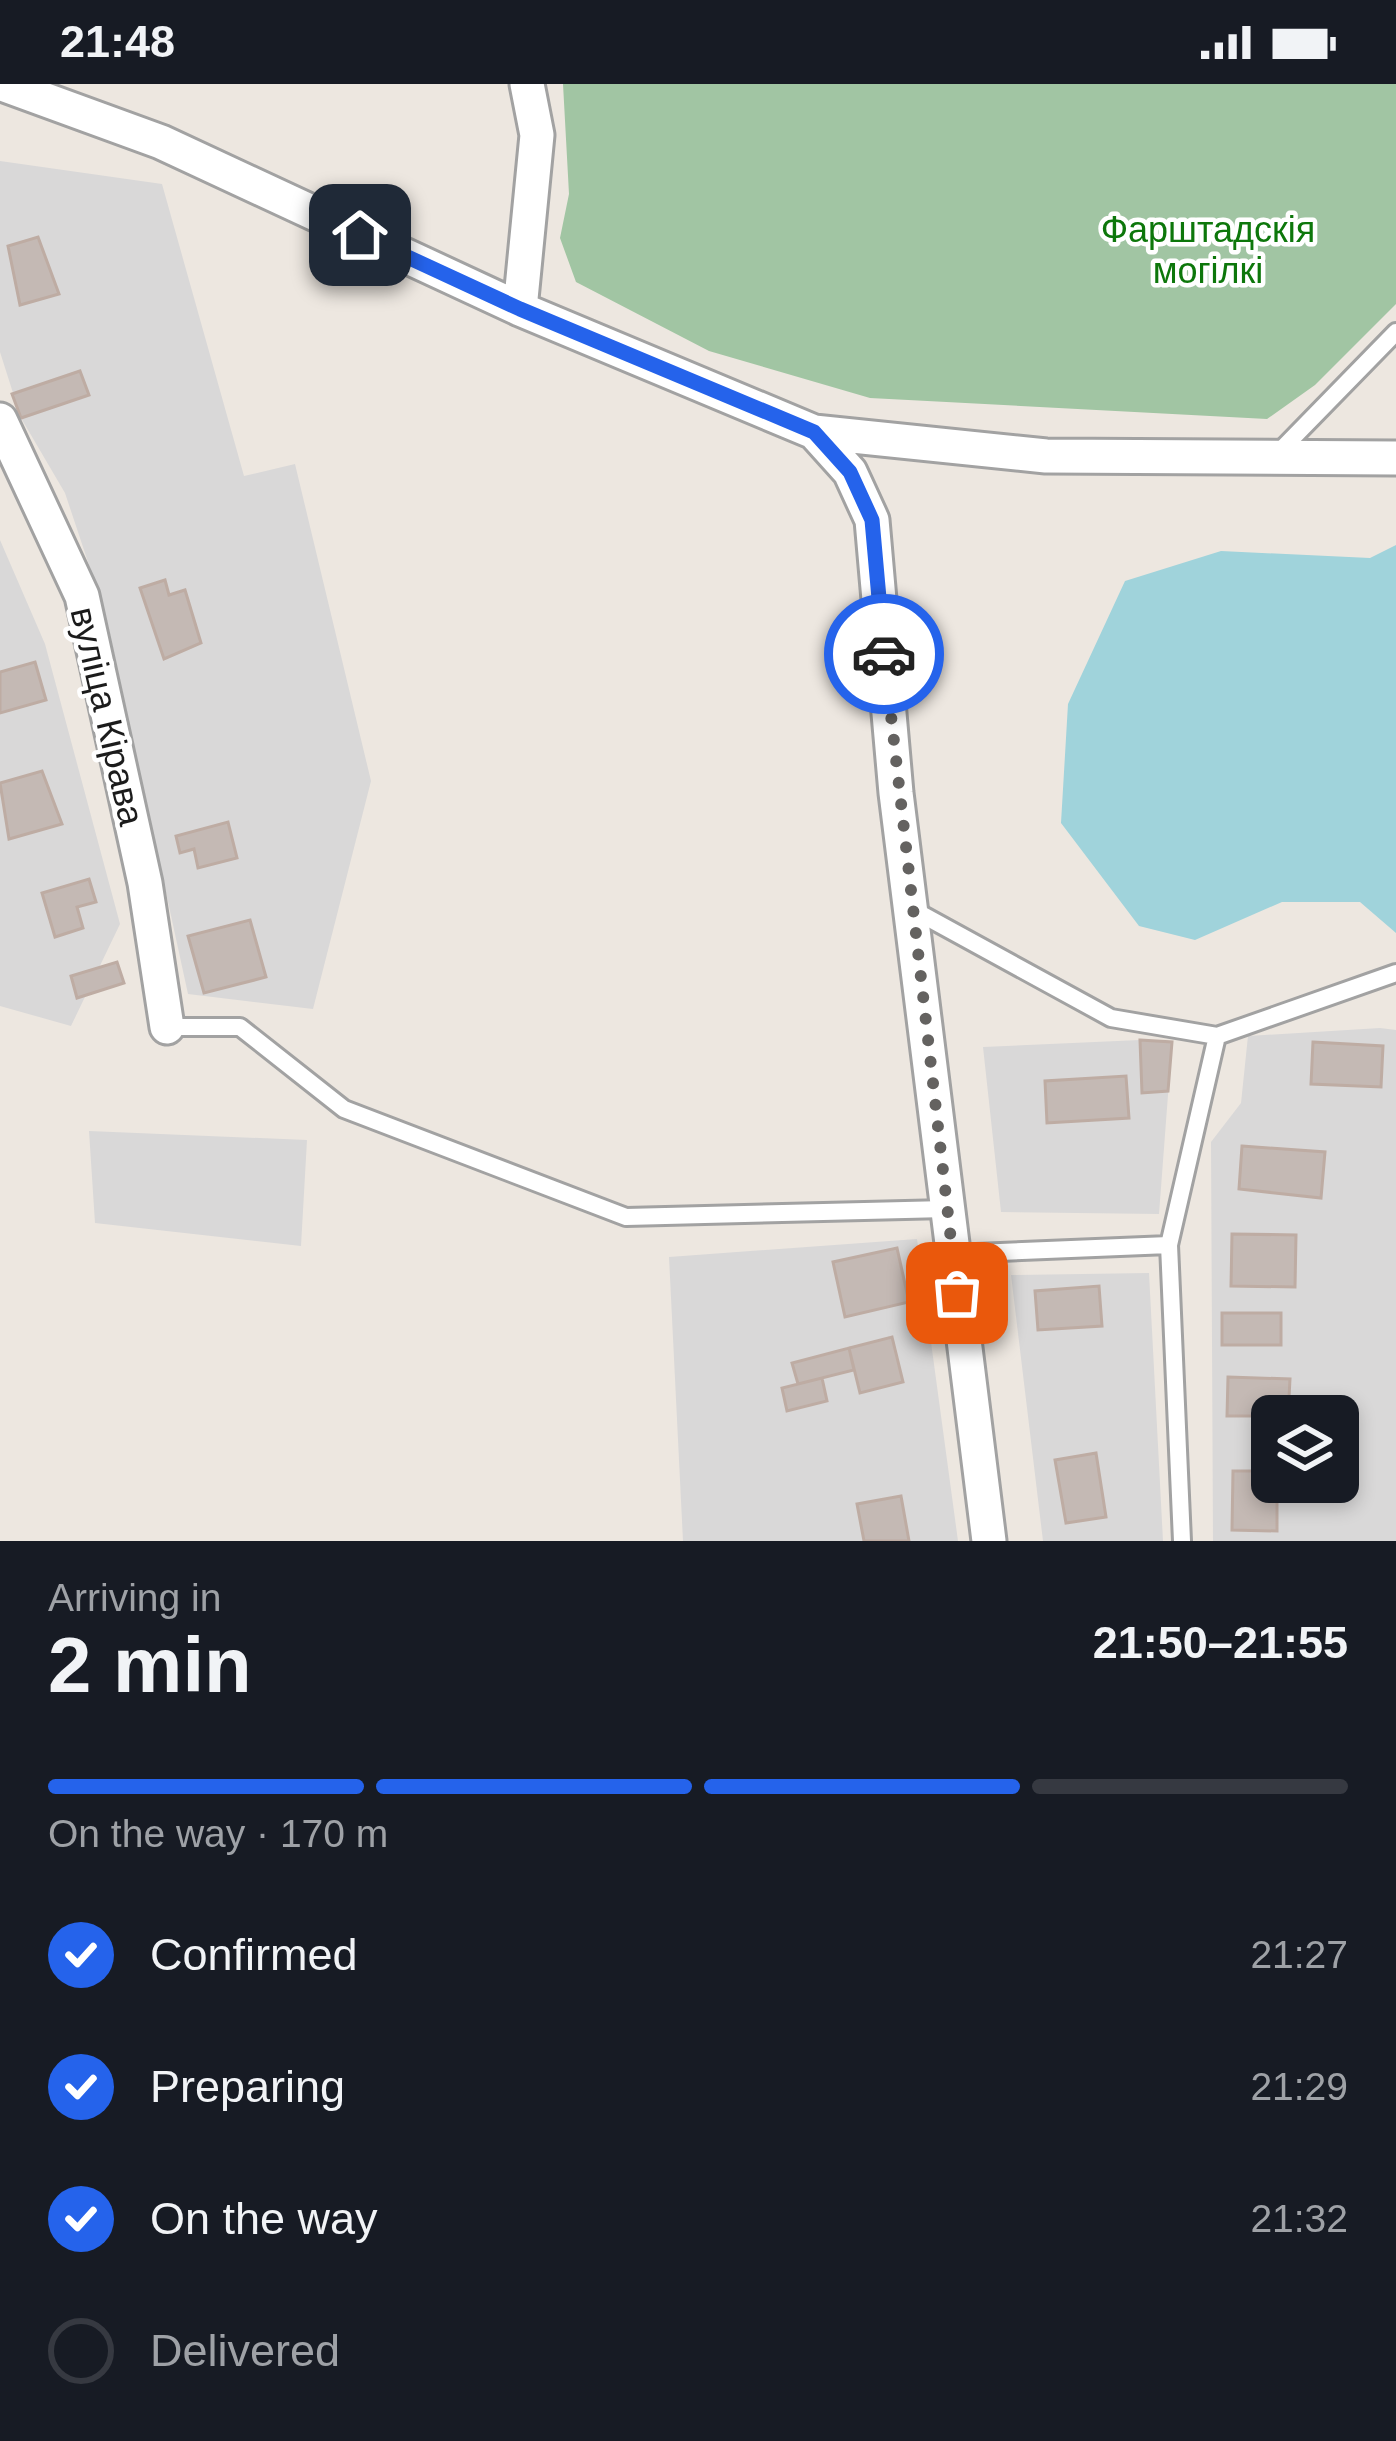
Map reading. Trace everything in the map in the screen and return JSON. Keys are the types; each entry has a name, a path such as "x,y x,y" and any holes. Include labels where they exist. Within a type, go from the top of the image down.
{"street":[{"path":"2,84 161,142 520,309 814,432 1046,456 1396,458"},
{"path":"520,309 536,135 527,84"},
{"name":"вуліца Кірава","path":"0,420 82,596 146,883 167,1027"},
{"path":"814,432 850,472 872,520 909,908 988,1541"}],"lane":[{"path":"1276,456 1396,332"},
{"path":"909,908 1111,1018 1217,1036 1396,973"},
{"path":"167,1027 240,1027 344,1108 626,1217 946,1209"},
{"path":"1182,1541 1169,1245 1217,1036"},
{"path":"952,1254 1169,1245"}],"shaded area":[{"path":"0,161 162,184 244,476 295,464 371,781 313,1009 188,994 106,616 65,493 21,418 0,352"},
{"path":"0,540 45,644 120,924 71,1026 0,1006"},
{"path":"1396,1030 1396,1541 1213,1541 1211,1142 1241,1103 1248,1036"},
{"path":"1172,1042 1159,1214 1001,1212 983,1047"},
{"path":"89,1131 307,1140 301,1246 95,1223"},
{"path":"917,1239 958,1541 683,1541 669,1257"},
{"path":"1149,1273 1163,1541 1043,1541 1011,1275"}],"green space":[{"name":"Фарштадскія могілкі","path":"563,84 1396,84 1396,304 1315,385 1267,419 870,398 709,351 576,282 560,238 569,194"}],"water":[{"path":"1396,545 1396,933 1360,902 1282,902 1195,940 1139,926 1061,823 1068,704 1125,581 1221,551 1370,558"}],"building":[{"path":"38,237 59,294 20,305 8,246"},
{"path":"80,371 89,395 21,418 12,394"},
{"path":"165,580 169,595 185,590 201,643 164,659 140,588"},
{"path":"35,662 46,700 0,713 0,672"},
{"path":"42,771 62,824 9,839 0,783"},
{"path":"228,822 237,858 198,868 194,849 180,853 176,836"},
{"path":"89,879 96,902 77,907 83,928 55,937 42,893"},
{"path":"250,920 266,977 204,993 188,936"},
{"path":"117,962 124,983 77,998 71,976"},
{"path":"1140,1040 1172,1042 1168,1091 1142,1093"},
{"path":"1313,1042 1383,1046 1381,1087 1311,1084"},
{"path":"1126,1076 1129,1118 1047,1123 1045,1081"},
{"path":"1242,1146 1325,1152 1321,1198 1239,1189"},
{"path":"1232,1234 1296,1235 1295,1287 1231,1286"},
{"path":"897,1248 909,1302 845,1317 833,1262"},
{"path":"1099,1286 1102,1326 1038,1330 1035,1291"},
{"path":"1222,1313 1281,1313 1281,1345 1222,1345"},
{"path":"892,1337 903,1382 860,1393 849,1348"},
{"path":"849,1348 854,1370 798,1384 792,1363"},
{"path":"1228,1377 1290,1379 1289,1395 1251,1395 1251,1416 1227,1416"},
{"path":"822,1378 827,1401 787,1411 782,1388"},
{"path":"1096,1453 1106,1517 1066,1523 1055,1460"},
{"path":"1233,1471 1251,1471 1251,1503 1277,1503 1277,1531 1232,1530"},
{"path":"901,1496 909,1541 864,1541 857,1504"}],"way so far":[{"path":"884,654 896,793 957,1293"}],"route":[{"path":"360,235 665,372 814,432 850,472 872,520 884,654"}]}
